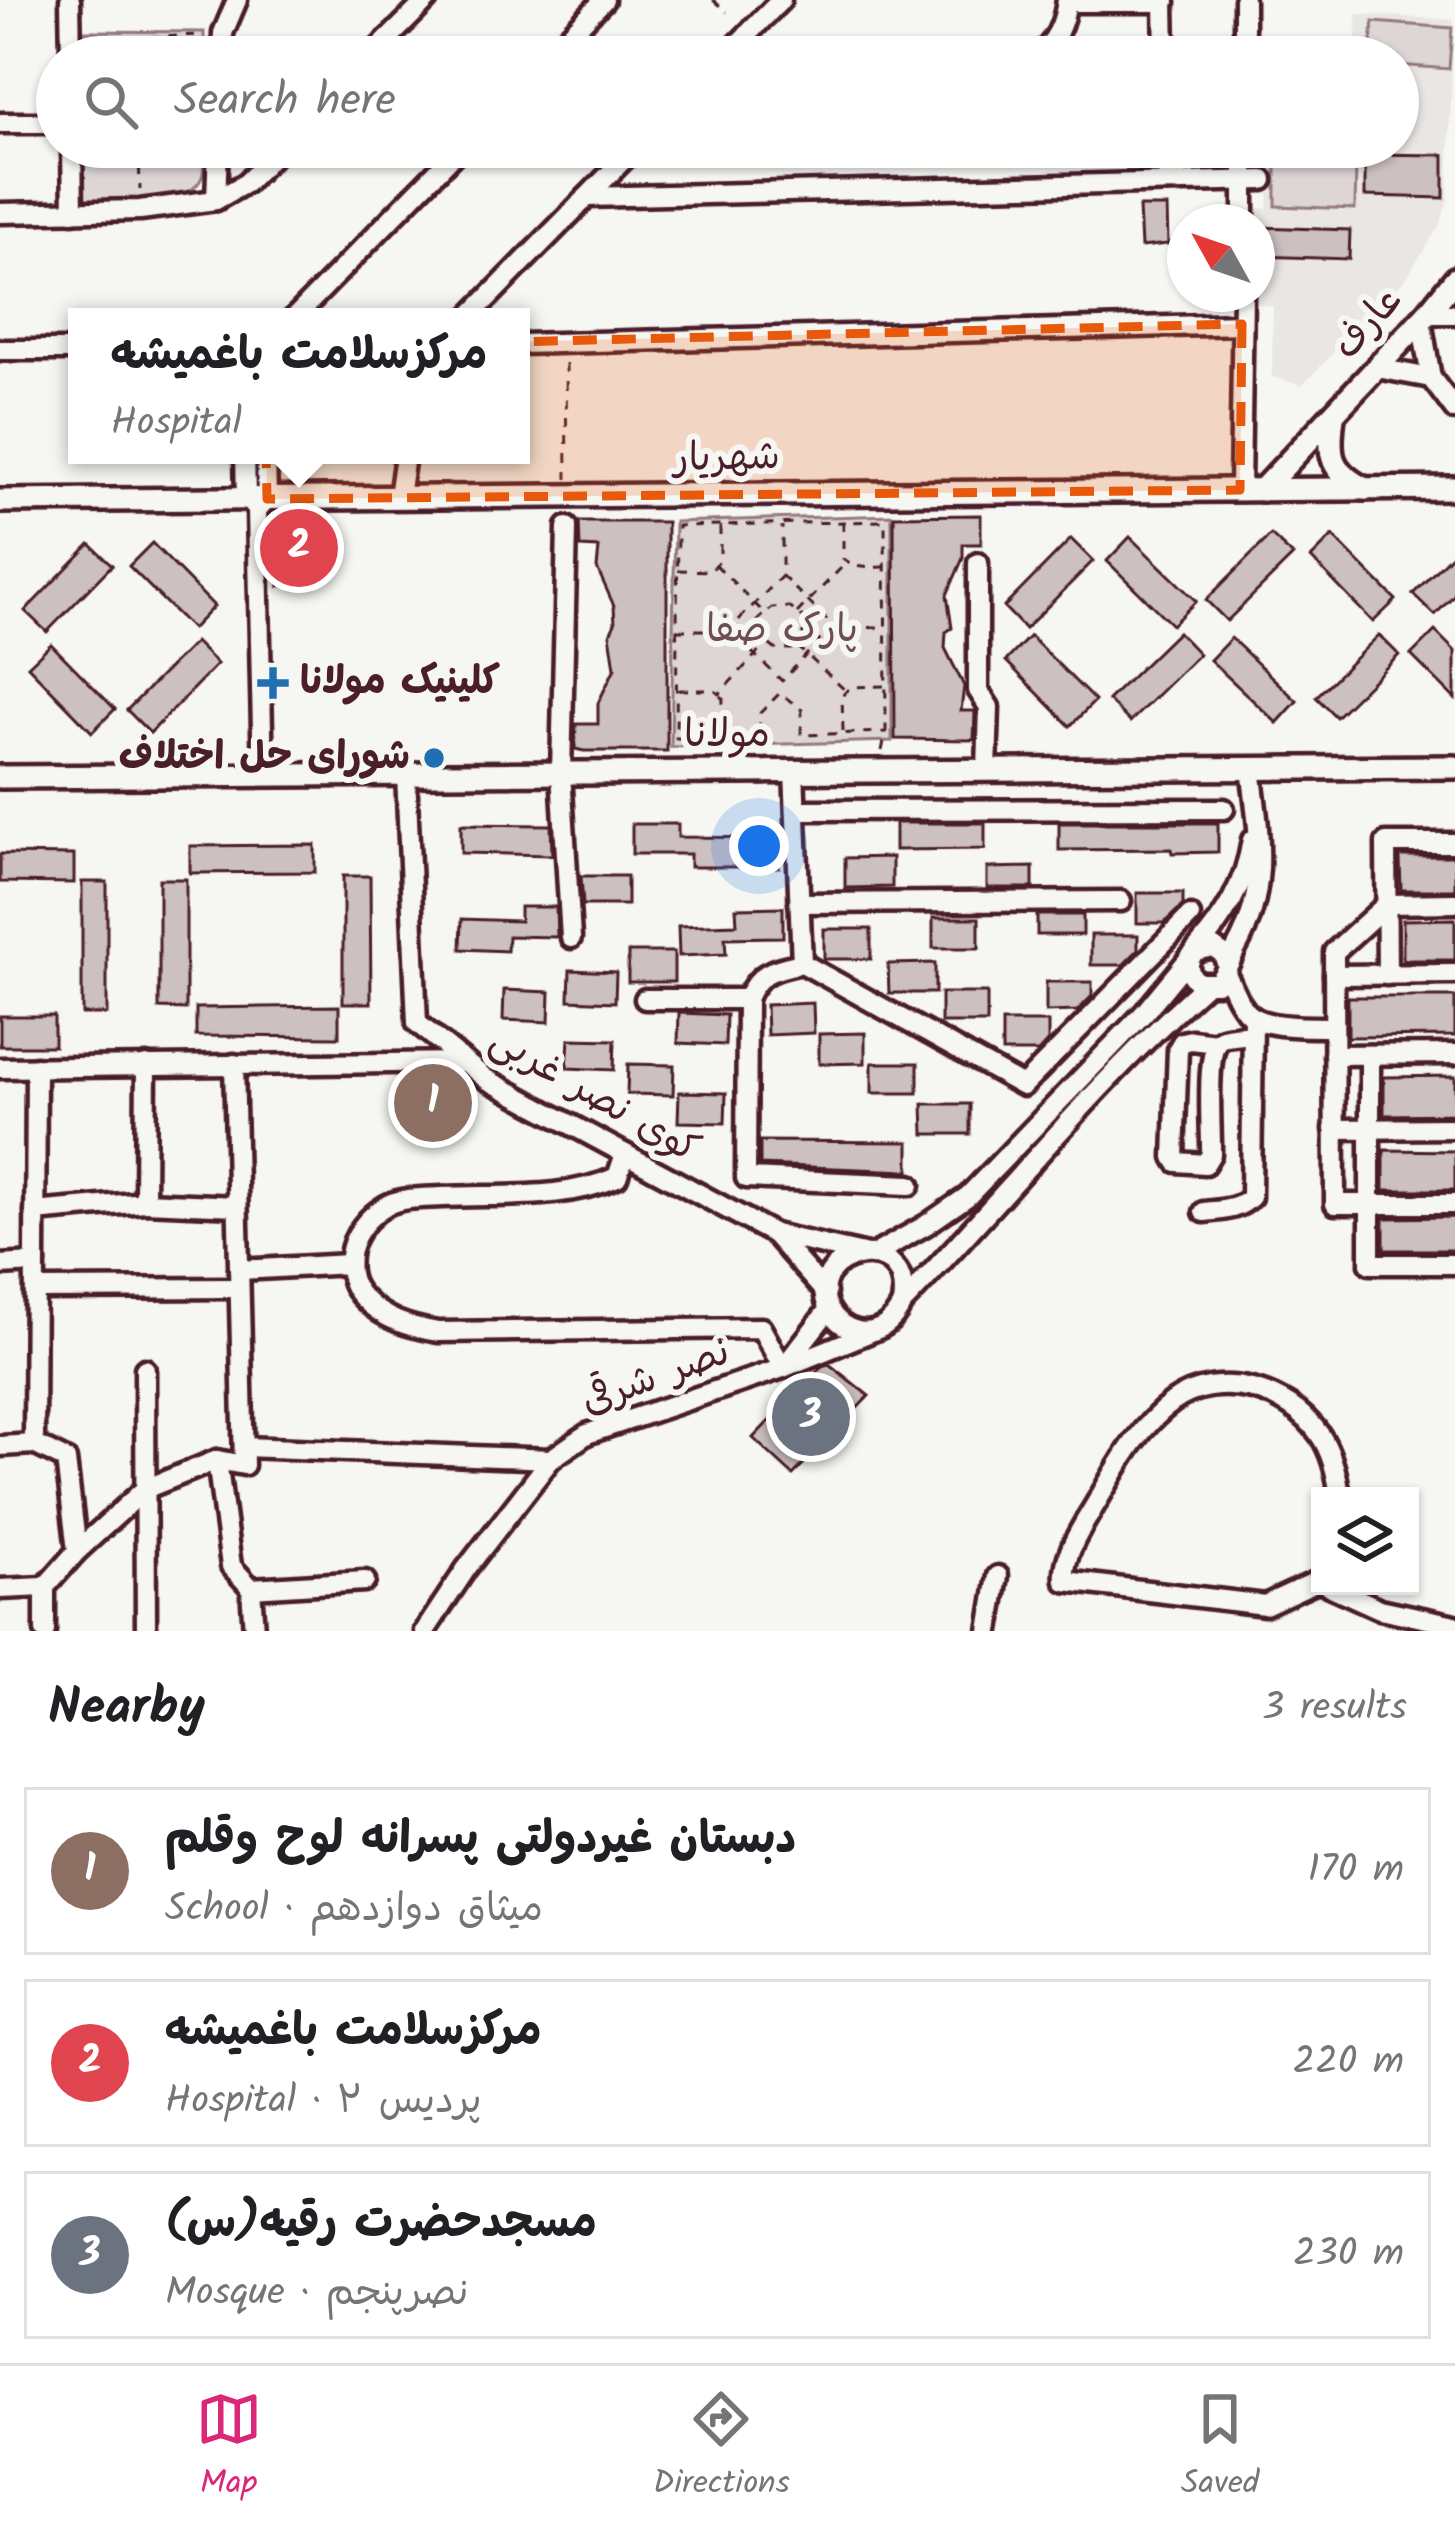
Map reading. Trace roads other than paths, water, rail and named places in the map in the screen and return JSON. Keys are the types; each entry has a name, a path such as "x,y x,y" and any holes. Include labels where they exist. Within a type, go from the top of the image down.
{"main road":[{"name":"عارف","path":"1251,490 1334,416 1454,282"},
{"path":"1334,416 1330,448 1334,464 1346,479 1366,489"},
{"name":"شهریار","path":"0,501 1455,488"},
{"name":"مولانا","path":"0,777 1455,767"}],"street":[{"path":"70,0 71,36"},
{"path":"224,36 237,0"},
{"path":"391,36 427,0"},
{"path":"569,36 604,0"},
{"path":"746,36 781,0"},
{"path":"1244,0 1244,36"},
{"path":"1056,36 1067,1 1165,1 1166,36"},
{"path":"0,123 36,123"},
{"path":"73,168 74,212"},
{"path":"216,200 217,168"},
{"path":"0,213 140,210 216,200 261,168"},
{"path":"304,308 440,168"},
{"path":"478,308 615,168"},
{"path":"1168,168 1168,182"},
{"path":"1248,204 1254,180 1250,168"},
{"path":"587,197 1254,180"},
{"path":"1242,312 1251,490"},
{"path":"1455,314 1424,317 1431,378 1455,410"},
{"path":"530,344 1242,324"},
{"path":"0,350 68,350"},
{"path":"1377,368 1431,378"},
{"path":"247,464 257,502"},
{"path":"263,775 257,502 264,464"},
{"path":"399,497 404,464"},
{"path":"567,527 561,773 571,938"},
{"path":"978,563 978,690 989,707 987,770"},
{"path":"902,1304 1090,1096 1217,977 1247,929 1259,885 1261,847 1250,769"},
{"path":"794,771 802,963"},
{"name":"کوی نصر غربی","path":"406,774 417,1023 486,1079 774,1234 868,1254"},
{"path":"796,810 1224,809"},
{"path":"625,1154 617,1177 596,1186 390,1204 354,1238 349,1273 354,1287 380,1313 405,1326 438,1332 761,1328 783,1368 827,1301 834,1268 844,1259 868,1254 926,1225 968,1196 1154,1003 1233,901 1248,862 1256,811"},
{"path":"1387,975 1386,844 1455,843"},
{"path":"800,903 1120,901"},
{"path":"1455,903 1387,904 1334,952 1335,1204 1455,1204"},
{"path":"910,1185 746,1178 748,999 753,984 766,971 802,963 1023,1086 1190,916"},
{"path":"1204,1212 1232,1209 1251,1197 1249,1018 1217,977 1190,974 1193,954 1206,946 1219,950 1226,960 1217,977"},
{"path":"1334,975 1455,974"},
{"path":"645,999 748,999"},
{"path":"1216,1043 1192,1040 1178,1049 1177,1162 1205,1164 1211,1154 1210,1061 1221,1038 1249,1018 1297,1028 1334,1027"},
{"path":"1370,1054 1370,1264 1455,1264"},
{"path":"1334,1055 1455,1054"},
{"path":"0,1068 465,1062"},
{"path":"234,1064 244,1456"},
{"path":"145,1202 146,1065"},
{"path":"34,1444 36,1067"},
{"path":"1334,1129 1455,1128"},
{"path":"35,1212 145,1202 237,1206"},
{"name":"کوی نصر غربی","path":"774,1234 827,1301"},
{"path":"827,1301 845,1327 857,1331 881,1328 898,1314 904,1292 897,1271 890,1262 868,1254"},
{"path":"0,1265 35,1263"},
{"path":"34,1289 239,1279 349,1264"},
{"name":"نصر شرقی","path":"425,1631 551,1459 587,1434 783,1368 881,1328"},
{"path":"145,1369 146,1631"},
{"path":"1311,1584 1265,1605 1065,1581 1063,1568 1108,1483 1147,1424 1176,1399 1211,1386 1246,1386 1289,1405 1319,1434 1337,1471 1339,1487"},
{"path":"0,1446 34,1444 66,1460 76,1551"},
{"path":"45,1631 45,1587 76,1551 145,1490 217,1460 244,1456 551,1459"},
{"path":"217,1460 231,1566 251,1588 254,1631"},
{"path":"989,1631 998,1576"},
{"path":"251,1588 365,1581"},
{"path":"0,1589 45,1587"},
{"path":"1353,1595 1379,1609 1455,1625"}],"place":[{"name":"مرکزسلامت باغمیشه","path":"299,548"},
{"name":"کلینیک مولانا","path":"273,683"},
{"name":"شورای حل اختلاف","path":"434,758"},
{"name":"دبستان غیردولتی پسرانه لوح وقلم","path":"433,1103"},
{"name":"مسجدحضرت رقیه(س)","path":"811,1417"}],"park label":[{"name":"پارک صفا","path":"782,631"}]}
